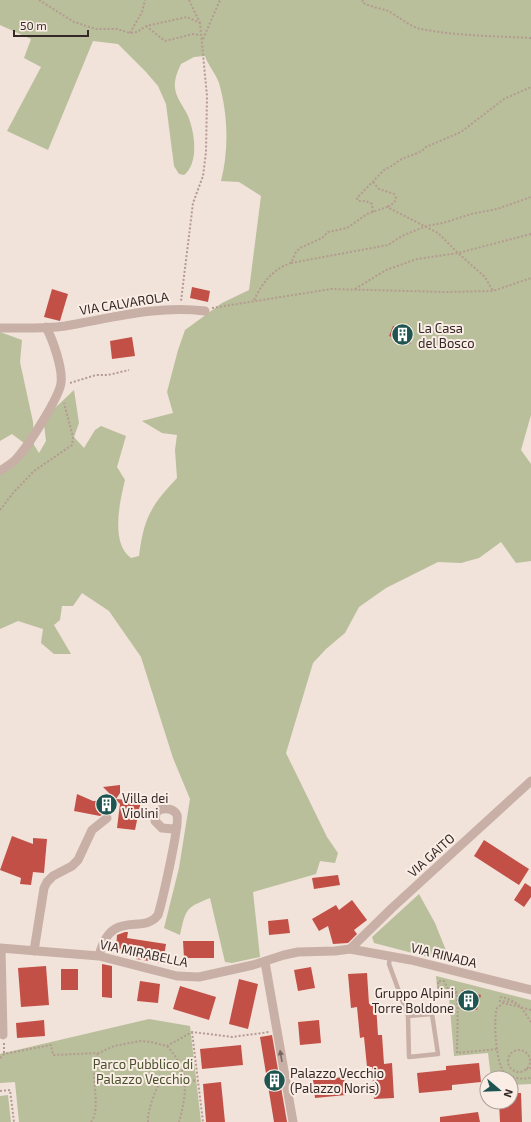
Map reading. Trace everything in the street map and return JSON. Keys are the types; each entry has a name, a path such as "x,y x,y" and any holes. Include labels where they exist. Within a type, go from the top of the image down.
{"street":[{"name":"VIA CALVAROLA","path":"0,328 63,326 144,311 182,308 205,311"},
{"path":"0,470 17,458 31,440 60,387 55,349 46,327"},
{"name":"VIA GAITO","path":"350,949 392,908 531,781"},
{"path":"34,951 44,888 47,882 78,860 92,830 107,818"},
{"path":"99,956 106,937 113,931 130,924 155,920 158,915 177,826"},
{"name":"VIA MIRABELLA","path":"3,1035 0,948 99,956 184,976 199,977 219,974 298,952 350,949"},
{"name":"VIA RINADA","path":"350,949 390,956 531,990"},
{"path":"265,962 293,1122"}],"lane":[{"path":"390,956 389,964 408,1016 409,1057 438,1054 432,1014 408,1016"}],"path":[{"path":"39,0 74,22 96,29 117,29 130,33 137,32 146,26 187,18 200,23"},
{"path":"130,33 142,12 145,0"},
{"path":"182,308 182,294 193,203 203,176 206,152 207,96 202,40 200,35 200,23 189,0"},
{"path":"202,40 220,0"},
{"path":"363,0 362,2 367,6 378,7 419,29 435,30 455,35 531,38"},
{"path":"146,26 165,41 193,34 200,35"},
{"path":"373,212 372,204 366,201 358,201 357,198 385,169 392,167 401,160 461,132 504,99 531,87"},
{"path":"291,263 294,260 296,252 300,248 322,238 328,232 347,228 373,212 388,207 394,203 396,198 394,194 379,189 373,182"},
{"path":"254,300 260,288 269,276 280,268 291,263 388,245 402,236 426,226 443,224 531,197"},
{"path":"388,207 438,233 485,277 493,290"},
{"path":"354,289 398,265 407,264 417,259 458,253 531,234"},
{"path":"205,311 218,306 331,289 446,292 493,290 531,278"},
{"path":"0,510 12,493 34,471 72,445 73,437 60,387 96,375 108,375 129,370"},
{"path":"438,981 444,981 448,989 456,990 457,992 439,994 438,981"},
{"path":"457,992 456,1053 498,1049"},
{"path":"521,1007 512,1002 500,1001 501,997 515,1001 521,1007 531,1022"},
{"path":"531,1010 506,1003 497,1008 495,1017 501,1067 504,1072 515,1078 531,1078"},
{"path":"167,1046 192,1032 232,1037 254,1035 276,1030"},
{"path":"192,1032 203,1122"},
{"path":"0,1058 4,1054 51,1045 53,1055 98,1053 122,1044 151,1042 162,1044 167,1046 183,1070 185,1080 185,1098 179,1122"},
{"path":"525,1070 529,1064 529,1057 524,1051 513,1051 509,1057 510,1067 515,1071 525,1070 531,1068"},
{"path":"91,1122 95,1112 95,1057 98,1053"},
{"path":"148,1122 150,1110 158,1086 164,1076 177,1076 185,1080 198,1080"},
{"path":"0,1091 10,1090 14,1122"}],"green space":[{"path":"0,0 531,0 531,415 521,450 531,464 531,561 516,563 501,542 479,558 461,563 438,562 386,588 359,607 345,633 326,649 313,663 286,753 327,837 338,853 335,863 320,861 316,874 253,892 260,957 232,963 225,962 210,898 196,904 188,910 180,935 164,928 179,868 190,799 173,758 141,657 109,611 82,593 73,606 62,606 60,620 54,625 71,654 54,654 41,643 43,629 18,621 0,629 0,474 24,443 12,434 0,441 0,332 22,340 20,362 33,422 34,445 39,453 46,441 44,424 55,408 74,390 79,423 74,437 84,448 95,430 101,426 126,436 117,467 125,480 118,521 120,542 131,558 139,556 143,531 150,513 177,478 175,450 177,435 162,433 142,421 173,413 167,392 185,330 222,303 249,290 261,196 239,182 221,181 224,169 226,145 226,119 219,83 205,56 194,57 181,64 175,79 178,99 188,116 194,139 194,156 189,170 184,175 179,174 174,166 166,104 158,86 118,44 93,41 48,150 7,131 41,67 24,58 31,39 0,25"},
{"path":"419,894 435,923 451,963 374,943 372,937"},
{"path":"436,976 531,1000 531,1084 519,1085 519,1070 490,1070 488,1053 454,1056 449,997 438,998"},
{"name":"Parco Pubblico di Palazzo Vecchio","path":"149,1019 190,1026 201,1122 19,1122 15,1082 0,1083 0,1054"},
{"path":"8,1095 11,1122 0,1122 0,1096"}],"building":[{"path":"192,287 210,291 208,302 190,298"},
{"path":"52,289 68,294 60,321 44,317"},
{"name":"La Casa del Bosco","path":"393,326 414,334 410,344 389,336"},
{"path":"132,337 135,356 112,359 110,341"},
{"path":"120,785 120,793 116,799 141,801 135,830 117,828 120,804 103,787"},
{"path":"77,794 93,801 115,800 106,812 100,816 74,811"},
{"path":"12,836 33,844 33,838 47,839 44,873 33,872 31,885 20,884 21,878 0,870"},
{"path":"484,840 529,869 519,885 474,856"},
{"path":"338,875 340,885 314,889 312,878"},
{"path":"525,883 531,887 531,897 524,907 514,900"},
{"path":"352,900 367,920 354,930 357,934 348,943 333,944 328,926 319,931 312,919 336,905 339,910"},
{"path":"288,919 290,933 269,935 268,921"},
{"path":"128,932 127,938 166,944 163,963 136,959 138,951 116,949 117,935"},
{"path":"183,941 214,941 214,958 184,958"},
{"path":"102,964 112,966 112,998 102,997"},
{"path":"46,966 49,1005 21,1007 18,968"},
{"path":"311,967 315,988 298,991 294,970"},
{"path":"61,969 78,969 78,990 61,990"},
{"path":"367,973 369,1004 376,1004 378,1035 382,1035 384,1064 392,1063 394,1098 374,1099 372,1067 367,1067 364,1037 360,1038 357,1007 351,1008 348,974"},
{"path":"239,979 258,984 248,1029 229,1024"},
{"path":"140,981 160,984 158,1003 137,1001"},
{"path":"180,986 216,997 209,1020 173,1009"},
{"name":"Gruppo Alpini Torre Boldone","path":"462,990 481,995 477,1010 458,1004"},
{"path":"44,1020 45,1036 17,1038 16,1023"},
{"path":"319,1020 321,1043 300,1045 298,1022"},
{"name":"Palazzo Vecchio (Palazzo Noris)","path":"272,1035 287,1122 274,1122 260,1037"},
{"path":"241,1045 243,1065 202,1069 200,1049"},
{"path":"479,1063 479,1082 452,1085 452,1090 419,1093 417,1073 446,1070 446,1066"},
{"path":"344,1077 346,1095 315,1098 313,1080"},
{"path":"221,1082 225,1122 206,1122 203,1084"},
{"path":"519,1093 521,1093 522,1122 500,1122 499,1110 519,1110"},
{"path":"478,1112 480,1122 440,1122 440,1117"}],"place":[{"name":"La Casa del Bosco","path":"402,335"},
{"name":"Villa dei Violini","path":"107,805"},
{"name":"Gruppo Alpini Torre Boldone","path":"469,1000"},
{"name":"Palazzo Vecchio (Palazzo Noris)","path":"274,1080"}]}
